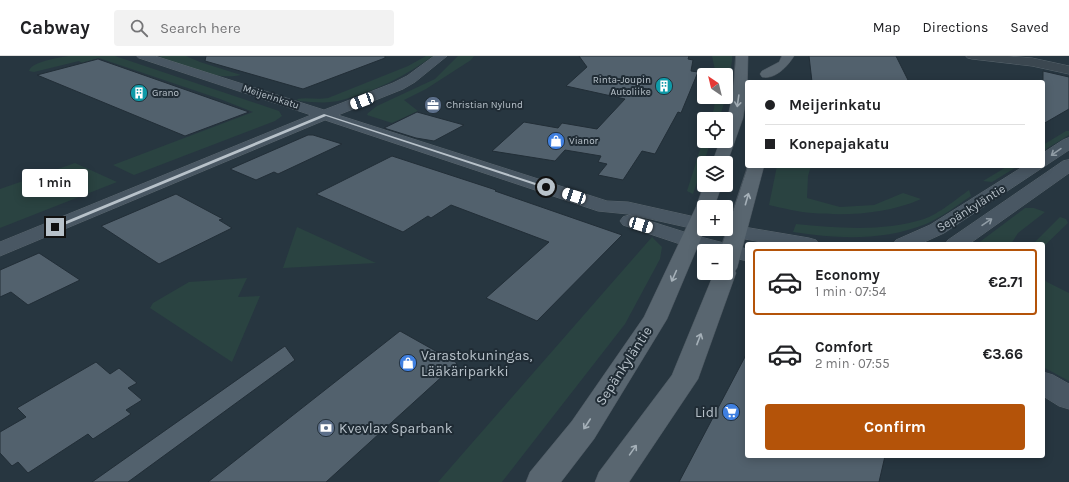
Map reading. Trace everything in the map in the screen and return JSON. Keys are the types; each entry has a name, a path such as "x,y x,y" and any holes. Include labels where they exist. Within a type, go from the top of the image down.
{"main road":[{"path":"722,156 736,118 740,93 742,56"},
{"path":"766,72 783,64 788,56"},
{"path":"733,244 755,168"},
{"name":"Sepänkyläntie","path":"542,482 583,430 655,320 697,228"},
{"path":"611,482 684,379 720,280"}],"street":[{"name":"Meijerinkatu","path":"143,56 605,206 622,219 697,221"},
{"path":"0,250 405,82 441,56"},
{"path":"972,56 1032,62 1069,70"},
{"path":"1045,160 1069,143"},
{"name":"Sepänkyläntie","path":"958,242 1069,165"},
{"name":"Sepänkyläntie","path":"908,242 937,229 1033,168"},
{"name":"Meijerinkatu","path":"716,236 724,244"},
{"name":"Meijerinkatu","path":"733,251 745,250"},
{"path":"1045,383 1069,398"}],"green space":[{"path":"68,56 115,56 279,111 282,116 275,121 134,175 113,165 253,112 220,99 99,58 82,63 79,61 34,72 29,71 40,62"},
{"path":"160,56 186,56 241,75 221,76 211,74 161,58"},
{"path":"426,56 433,56 390,82 354,97 326,102 299,101 297,99 328,98 408,66"},
{"path":"458,56 474,56 471,60 426,89 404,100 418,111 392,123 367,115 377,106 435,79"},
{"path":"712,56 732,56 731,68 715,68"},
{"path":"714,104 724,104 721,112 713,112"},
{"path":"1066,131 1069,131 1069,135 1045,150 1045,144"},
{"path":"701,148 709,148 706,156 698,156"},
{"path":"697,159 697,182 693,194 687,191"},
{"path":"75,163 117,182 0,228 0,189"},
{"path":"777,168 810,168 808,176 807,198 840,207 874,205 903,193 921,199 895,208 853,214 806,212 769,205"},
{"path":"1005,168 1015,168 992,182 983,181"},
{"path":"969,190 971,196 955,207 926,224 910,230 877,236 860,237 827,236 793,232 796,224 860,228 893,226 908,223 924,219 935,214"},
{"path":"1025,208 1034,208 1045,212 1018,233 1012,242 980,242"},
{"path":"1060,217 1066,219 1068,223 1045,245 1045,242 1035,242"},
{"path":"297,227 376,263 283,268"},
{"path":"652,237 662,247 660,259 625,324 502,482 438,482"},
{"path":"247,278 238,297 260,296 232,362 150,308 153,303 189,282"},
{"path":"1045,280 1069,293 1069,381 1045,368"}],"building":[{"path":"206,56 385,56 385,58 303,89 205,61"},
{"path":"579,56 689,56 688,59 693,60 691,71 697,72 697,74 681,113 678,112 655,154 642,151 623,180 598,175 607,164 598,162 601,156 565,150 555,161 492,151 524,122 558,128 562,123 597,129 625,99 566,86 587,67"},
{"path":"809,56 896,56 908,80 812,80"},
{"name":"Grano","path":"98,59 249,112 185,136 37,75"},
{"path":"1043,71 1069,77 1069,109 1045,123 1045,80 1043,80"},
{"path":"417,112 464,125 434,141 416,138 384,128"},
{"path":"308,135 313,135 342,144 278,174 274,172 256,180 230,169"},
{"path":"392,156 496,190 495,191 622,235 537,321 486,298 549,242 451,205 431,218 428,216 403,232 316,194"},
{"path":"176,194 223,219 219,220 232,228 159,264 101,226"},
{"path":"39,253 80,280 28,305 11,292 0,297 0,270"},
{"path":"400,331 457,363 326,482 208,482"},
{"path":"285,346 295,360 128,482 92,482"},
{"name":"Lidl","path":"745,357 745,458 885,458 879,482 679,482"},
{"path":"96,362 110,374 119,368 137,383 128,388 142,400 126,410 131,414 93,439 88,434 28,473 18,462 12,466 0,453 0,432 26,417 17,408"}],"place":[{"name":"Rinta-Joupin Autoliike","path":"664,86"},
{"name":"Grano","path":"139,93"},
{"name":"Christian Nylund","path":"433,105"},
{"name":"Vianor","path":"556,141"},
{"name":"Varastokuningas, Lääkäriparkki","path":"408,363"},
{"name":"Lidl","path":"731,412"},
{"name":"Kvevlax Sparbank","path":"326,428"}],"route":[{"path":"55,227 296,126 326,115 546,187"}]}
